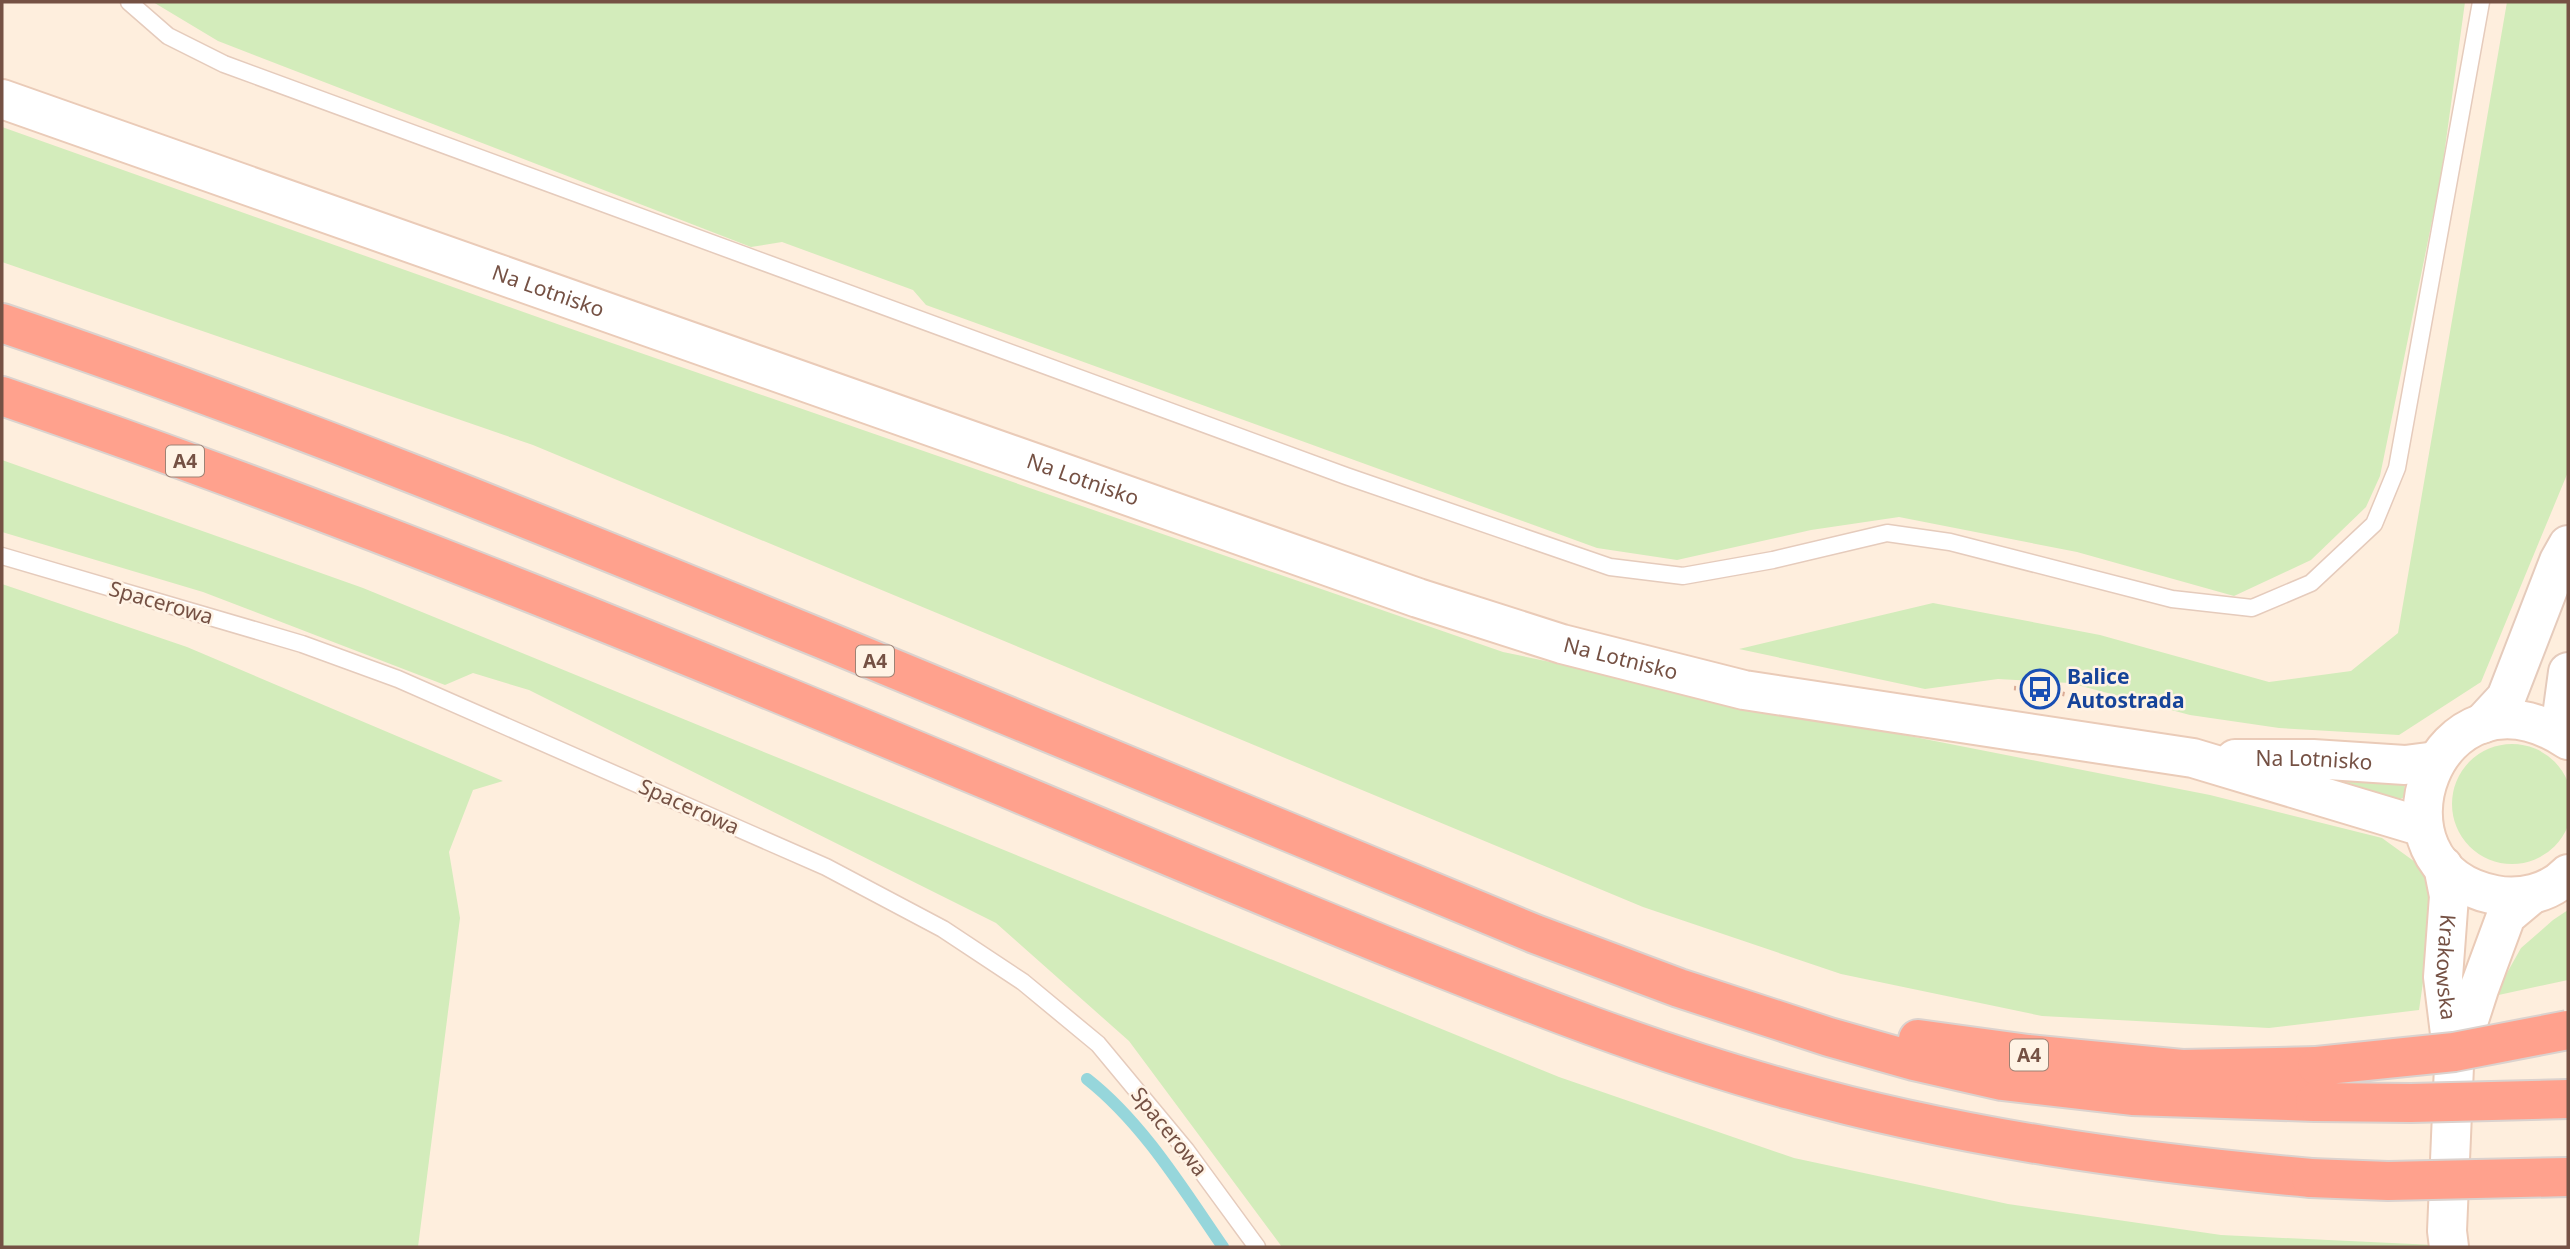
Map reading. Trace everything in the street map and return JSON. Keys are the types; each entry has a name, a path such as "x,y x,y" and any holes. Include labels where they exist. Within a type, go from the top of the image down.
{"highway":[{"name":"A4","path":"2,323 107,358 370,456 1535,934 1679,988 1744,1007 1916,1038 2104,1062 2316,1084 2454,1052 2568,1030"},
{"name":"A4","path":"2,396 354,524 555,602 1384,945 1523,1001 1653,1049 1859,1108 1971,1132 2120,1158 2311,1178 2401,1181 2568,1177"},
{"path":"2316,1084 2411,1103 2568,1099"}],"main road":[{"name":"Na Lotnisko","path":"2,99 1418,598 1562,645 1744,690 2193,758 2423,827"},
{"path":"2482,724 2506,698 2568,545"},
{"path":"2568,672 2563,709 2568,733"},
{"path":"2568,740 2550,729 2528,721 2504,719 2482,724 2455,738 2436,761 2424,786 2422,813 2423,827 2443,866 2461,882 2483,892 2507,897 2531,895 2561,882 2568,874"},
{"name":"Na Lotnisko","path":"2193,758 2313,759 2405,765 2436,761"},
{"name":"Krakowska","path":"2443,866 2449,896 2443,977 2454,1066 2447,1231 2449,1247"},
{"name":"Krakowska","path":"2454,1066 2506,916 2531,895"}],"lane":[{"path":"129,2 168,36 224,64 1346,476 1610,566 1683,576 1773,560 1886,533 1950,542 2172,599 2252,608 2311,583 2374,524 2397,468 2481,2"},
{"name":"Spacerowa","path":"2,556 302,644 398,679 826,867 943,929 1023,982 1098,1044 1186,1150 1257,1247"}],"path":[{"path":"2007,688 2049,691 2100,702"}],"green space":[{"path":"153,2 2465,2 2441,177 2380,476 2366,507 2311,560 2234,596 2077,552 1899,517 1811,530 1677,560 1597,548 926,305 913,290 782,242 751,247 218,41"},
{"path":"2507,2 2568,2 2568,472 2481,682 2399,735 2279,728 2190,715 2070,683 1998,679 1925,689 1739,649 1933,603 2100,635 2269,682 2351,671 2398,633"},
{"path":"2,127 560,325 1503,652 1838,722 2210,795 2382,838 2422,867 2434,906 2419,1010 2269,1028 2042,1016 1841,974 1643,907 533,445 2,262"},
{"path":"2,460 363,588 1559,1077 1794,1158 2008,1204 2221,1235 2434,1247 1282,1247 1129,1041 996,923 529,690 473,673 445,685 203,592 2,532"},
{"path":"2,584 187,647 503,781 473,790 449,852 460,918 418,1247 2,1247"},
{"path":"2512,744 2535,749 2554,762 2567,781 2572,804 2567,827 2554,846 2535,859 2512,864 2489,859 2470,846 2457,827 2452,804 2457,781 2470,762 2489,749"},
{"path":"2316,774 2405,783 2404,797 2399,800 2318,782"},
{"path":"2568,910 2568,980 2494,996 2521,948"}],"waterway":[{"path":"1087,1079 1107,1096 1144,1136 1223,1247"}],"place":[{"name":"Balice Autostrada","path":"2040,689"}]}
